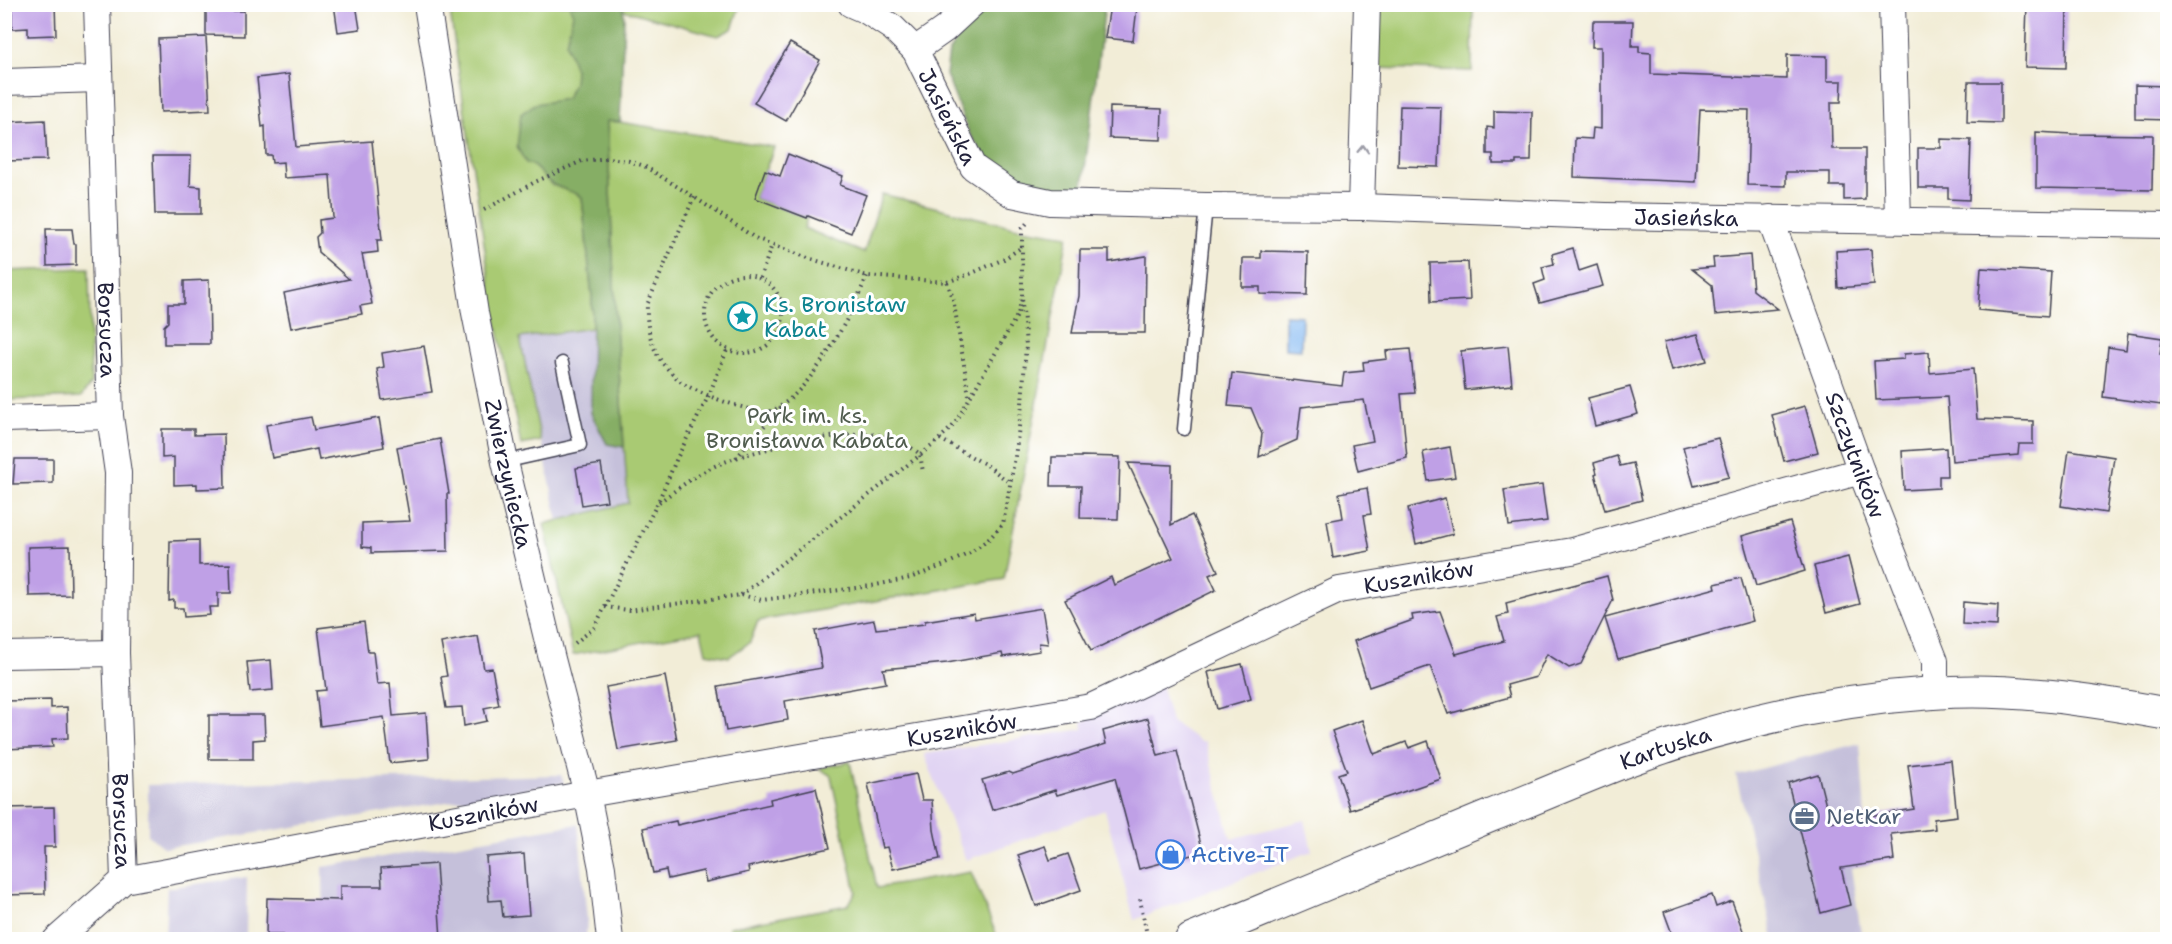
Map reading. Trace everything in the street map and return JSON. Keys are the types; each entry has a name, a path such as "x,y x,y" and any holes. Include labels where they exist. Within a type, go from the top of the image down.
{"street":[{"name":"Borsucza","path":"97,4 110,416 117,473 116,653 124,880"},
{"name":"Zwierzyniecka","path":"427,4 475,313 502,450 556,679 587,795 602,868 610,939"},
{"name":"Jasieńska","path":"850,4 867,11 893,28 915,50 973,167 1012,194 1050,202 1361,207 1594,216 2168,225"},
{"path":"915,50 945,29 972,4"},
{"path":"1361,207 1367,4"},
{"path":"1892,4 1898,220"},
{"path":"4,82 99,79"},
{"name":"Szczytników","path":"1770,218 1861,471 1935,661 1935,693"},
{"path":"4,418 110,416"},
{"name":"Kuszników","path":"124,880 587,795 1091,707 1339,590 1572,551 1861,471"},
{"path":"4,655 116,653"},
{"name":"Kartuska","path":"1191,939 1629,760 1721,730 1805,710 1873,698 1935,693 2009,693 2112,704 2168,714"},
{"path":"56,939 124,880"}],"lane":[{"path":"1184,429 1206,206"},
{"path":"517,459 580,445 562,363"}],"path":[{"path":"495,206 534,182 582,161 609,158 644,166 694,196 743,231 772,245 867,276 947,282 1004,259 1022,247"},
{"path":"694,196 647,305 646,323 663,364 682,383 740,407 768,412 782,406"},
{"path":"605,607 629,610 741,595 762,600 910,578 970,553 990,538 1003,524 1022,404 1026,345 1022,298 1022,229"},
{"path":"760,278 772,245"},
{"path":"743,274 760,278 773,287 781,300 783,315 780,330 771,343 758,351 743,354 728,350 713,340 705,324 704,306 712,290 725,278 743,274"},
{"path":"736,458 822,360 867,276"},
{"path":"947,282 953,298 969,396"},
{"path":"741,595 940,439 954,425 1001,345 1017,314 1022,298"},
{"path":"571,647 594,628 658,502 728,350"},
{"path":"658,502 710,468 736,458 766,449 859,434 880,435 903,442 920,454 924,472"},
{"path":"940,439 988,466 1010,484"},
{"path":"1140,899 1146,930"}],"shaded area":[{"path":"616,326 628,504 558,521 520,338"},
{"path":"1161,684 1171,721 1201,742 1205,741 1231,839 1305,820 1312,851 1134,920 1105,810 966,860 924,754 1083,729 1082,722"},
{"path":"1860,743 1865,815 1872,864 1851,868 1862,939 1774,939 1736,775"},
{"path":"561,775 564,783 164,848 148,835 148,785"},
{"path":"578,824 587,919 586,939 324,939 323,867"},
{"path":"247,877 246,939 165,939 167,888"}],"green space":[{"path":"449,5 596,5 606,46 533,165 552,185 568,189 582,197 592,297 592,328 520,338 541,441 521,445 494,311"},
{"path":"569,5 623,5 620,122 607,121 624,447 607,444 591,413 592,297 582,197 550,182 534,167 526,163 517,147 521,114 535,104 566,99 574,83 575,70 566,43 573,14"},
{"path":"623,5 740,5 732,29 718,36 623,10"},
{"path":"889,5 951,5 943,11 918,12"},
{"path":"993,5 1105,5 1082,193 1023,186 997,174 969,133 946,75 949,51 963,30"},
{"path":"1377,5 1473,5 1472,71 1376,68"},
{"name":"Park im. ks. Bronisława Kabata","path":"607,120 774,147 755,198 807,218 804,228 864,253 882,194 1022,229 1068,236 1004,579 758,621 750,642 729,657 706,653 701,631 573,655 544,524 628,503 616,326"},
{"path":"89,268 91,384 81,397 8,400 4,345 5,271"},
{"path":"850,762 877,888 971,872 998,939 731,940 729,927 848,905 856,892 831,776 819,768"}],"water":[{"path":"1285,315 1302,316 1301,350 1285,349"}],"building":[{"path":"12,4 55,4 56,35 28,36 28,28 12,29"},
{"path":"334,4 356,4 360,29 338,32"},
{"path":"2027,4 2067,4 2066,68 2025,67"},
{"path":"1110,5 1137,8 1133,41 1105,38"},
{"path":"206,11 244,11 244,36 206,35"},
{"path":"1593,21 1633,21 1632,46 1639,46 1639,52 1651,53 1651,74 1787,79 1787,55 1827,56 1827,81 1842,81 1841,102 1831,102 1832,149 1865,149 1865,199 1844,200 1844,186 1830,186 1830,172 1786,172 1786,186 1747,185 1749,110 1700,109 1696,182 1574,177 1575,138 1592,139 1593,128 1601,129 1601,47 1592,47"},
{"path":"206,37 210,110 161,112 158,39"},
{"path":"790,43 820,60 786,121 754,103"},
{"path":"289,74 296,147 372,141 382,240 377,240 378,252 362,254 372,304 360,306 362,314 291,328 284,293 349,279 318,252 316,237 320,233 319,220 333,218 330,175 284,178 283,162 272,163 271,155 266,155 265,126 262,127 257,78"},
{"path":"1968,82 2001,82 2001,123 1967,122"},
{"path":"2135,85 2168,86 2168,120 2135,119"},
{"path":"1400,106 1441,107 1439,167 1398,166"},
{"path":"1110,107 1162,109 1161,140 1109,138"},
{"path":"1494,111 1532,112 1531,161 1516,161 1516,164 1493,164 1493,154 1487,154 1487,127 1494,128"},
{"path":"45,120 47,160 4,161 4,122"},
{"path":"2036,132 2153,135 2152,190 2036,188"},
{"path":"1941,139 1971,140 1969,200 1948,199 1948,188 1918,188 1918,148 1941,148"},
{"path":"788,154 843,176 840,185 866,195 851,233 755,198 765,170 780,176"},
{"path":"153,156 191,156 190,186 201,187 201,214 155,214"},
{"path":"46,229 72,229 74,244 76,244 76,265 47,266"},
{"path":"1573,248 1579,271 1597,265 1603,286 1540,303 1534,284 1545,280 1542,267 1554,264 1552,254"},
{"path":"1871,249 1874,285 1838,288 1836,251"},
{"path":"1080,250 1109,250 1109,262 1146,256 1145,333 1072,333 1079,296"},
{"path":"1261,251 1308,252 1307,295 1260,294 1260,287 1242,287 1243,258 1261,258"},
{"path":"1750,255 1753,290 1778,309 1715,315 1712,285 1692,269 1714,267 1713,258"},
{"path":"1468,262 1470,300 1431,302 1430,263"},
{"path":"1981,268 2051,272 2048,316 1978,310"},
{"path":"209,280 210,344 164,344 168,304 184,304 184,281"},
{"path":"2128,333 2162,338 2160,354 2167,355 2161,405 2103,397 2108,347 2126,350"},
{"path":"1698,334 1707,361 1672,370 1664,342"},
{"path":"424,346 432,392 382,400 377,369 384,367 382,353"},
{"path":"1508,346 1512,385 1465,390 1461,351"},
{"path":"1410,349 1415,393 1401,394 1407,458 1358,471 1352,445 1373,441 1364,400 1301,407 1297,440 1259,457 1262,434 1251,408 1228,406 1232,373 1342,386 1344,373 1364,371 1363,362 1387,359 1386,351"},
{"path":"1929,352 1930,373 1973,369 1977,419 2033,421 2033,444 2019,444 2018,455 1952,461 1947,397 1876,400 1874,361 1904,359 1904,354"},
{"path":"1630,387 1638,414 1595,426 1588,398"},
{"path":"1805,406 1818,452 1784,461 1772,415"},
{"path":"311,417 314,430 379,418 384,447 319,460 317,449 272,458 266,425"},
{"path":"162,429 194,429 194,435 224,434 225,488 197,489 197,484 174,485 174,457 162,458"},
{"path":"1718,438 1729,477 1694,486 1683,447"},
{"path":"440,439 449,494 447,494 448,551 371,553 371,548 362,547 362,523 410,521 397,447"},
{"path":"1450,447 1455,477 1428,481 1423,452"},
{"path":"1946,448 1947,476 1939,476 1939,488 1904,490 1902,451"},
{"path":"2069,450 2114,457 2106,513 2061,506"},
{"path":"1617,456 1620,466 1633,463 1642,500 1605,510 1594,463"},
{"path":"1052,457 1120,457 1118,519 1080,518 1081,486 1051,486"},
{"path":"15,459 53,459 53,483 13,484"},
{"path":"1128,463 1172,465 1171,525 1192,515 1218,571 1209,575 1216,590 1091,651 1065,600 1111,577 1114,585 1173,558"},
{"path":"601,464 607,501 582,505 576,468"},
{"path":"1542,485 1547,521 1509,526 1504,490"},
{"path":"1367,488 1371,514 1364,515 1370,551 1333,558 1327,521 1343,518 1339,493"},
{"path":"1445,498 1453,534 1416,544 1408,508"},
{"path":"1790,522 1805,571 1756,586 1742,536"},
{"path":"199,540 199,565 230,564 231,593 218,593 218,607 209,607 210,615 184,617 183,608 174,608 174,600 169,601 170,541"},
{"path":"70,546 71,595 29,596 28,547"},
{"path":"1848,557 1860,604 1826,613 1814,566"},
{"path":"1607,576 1613,600 1581,664 1569,668 1547,654 1536,677 1507,685 1510,697 1448,714 1430,666 1369,687 1354,641 1413,620 1412,615 1440,611 1456,654 1504,641 1497,617 1508,614 1506,603"},
{"path":"1741,578 1753,621 1618,659 1605,618 1716,588 1715,584"},
{"path":"1963,602 1998,605 1997,626 1962,624"},
{"path":"1042,608 1048,644 1039,643 1040,651 1003,657 1002,653 947,663 883,669 886,683 785,701 788,720 726,731 718,686 822,668 815,631 874,620 876,629 925,624 925,621 974,613 975,619"},
{"path":"364,622 368,652 373,652 377,684 390,683 393,716 426,713 429,759 390,763 384,717 320,726 316,691 326,690 318,628"},
{"path":"478,636 484,669 492,668 499,705 484,708 487,721 464,726 462,707 446,708 441,677 447,676 441,643"},
{"path":"271,660 273,690 250,692 247,662"},
{"path":"1242,664 1251,699 1217,709 1208,672"},
{"path":"665,676 677,740 618,750 606,687"},
{"path":"51,700 51,708 67,707 68,738 52,739 53,747 4,749 4,701"},
{"path":"209,715 264,715 265,739 253,740 253,759 209,759"},
{"path":"1148,718 1158,756 1177,751 1203,852 1139,869 1115,778 1057,795 1055,790 992,810 982,780 1009,772 1013,774 1106,744 1103,731"},
{"path":"1362,720 1374,754 1406,742 1409,748 1428,741 1441,779 1350,810 1338,774 1347,771 1332,731"},
{"path":"1951,760 1957,816 1934,819 1935,829 1891,834 1894,860 1841,868 1850,905 1821,913 1788,783 1818,774 1830,822 1914,809 1908,765"},
{"path":"916,774 922,800 932,800 934,830 940,859 893,869 887,847 882,848 868,784"},
{"path":"816,788 830,848 748,867 749,872 706,882 703,871 668,879 666,870 653,873 643,828 676,821 677,825 771,804 770,799"},
{"path":"54,807 55,847 44,847 45,894 4,895 4,808"},
{"path":"1045,846 1050,860 1068,854 1081,890 1036,906 1018,855"},
{"path":"524,854 529,915 503,917 501,900 489,901 486,857"},
{"path":"436,864 441,939 283,938 283,935 266,935 267,898 340,900 340,886 382,886 381,868"},
{"path":"1712,895 1716,907 1732,901 1746,939 1674,939 1664,912"}],"place":[{"name":"Ks. Bronisław Kabat","path":"743,317"},
{"name":"NetKar","path":"1805,816"},
{"name":"Active-IT","path":"1170,854"}]}
